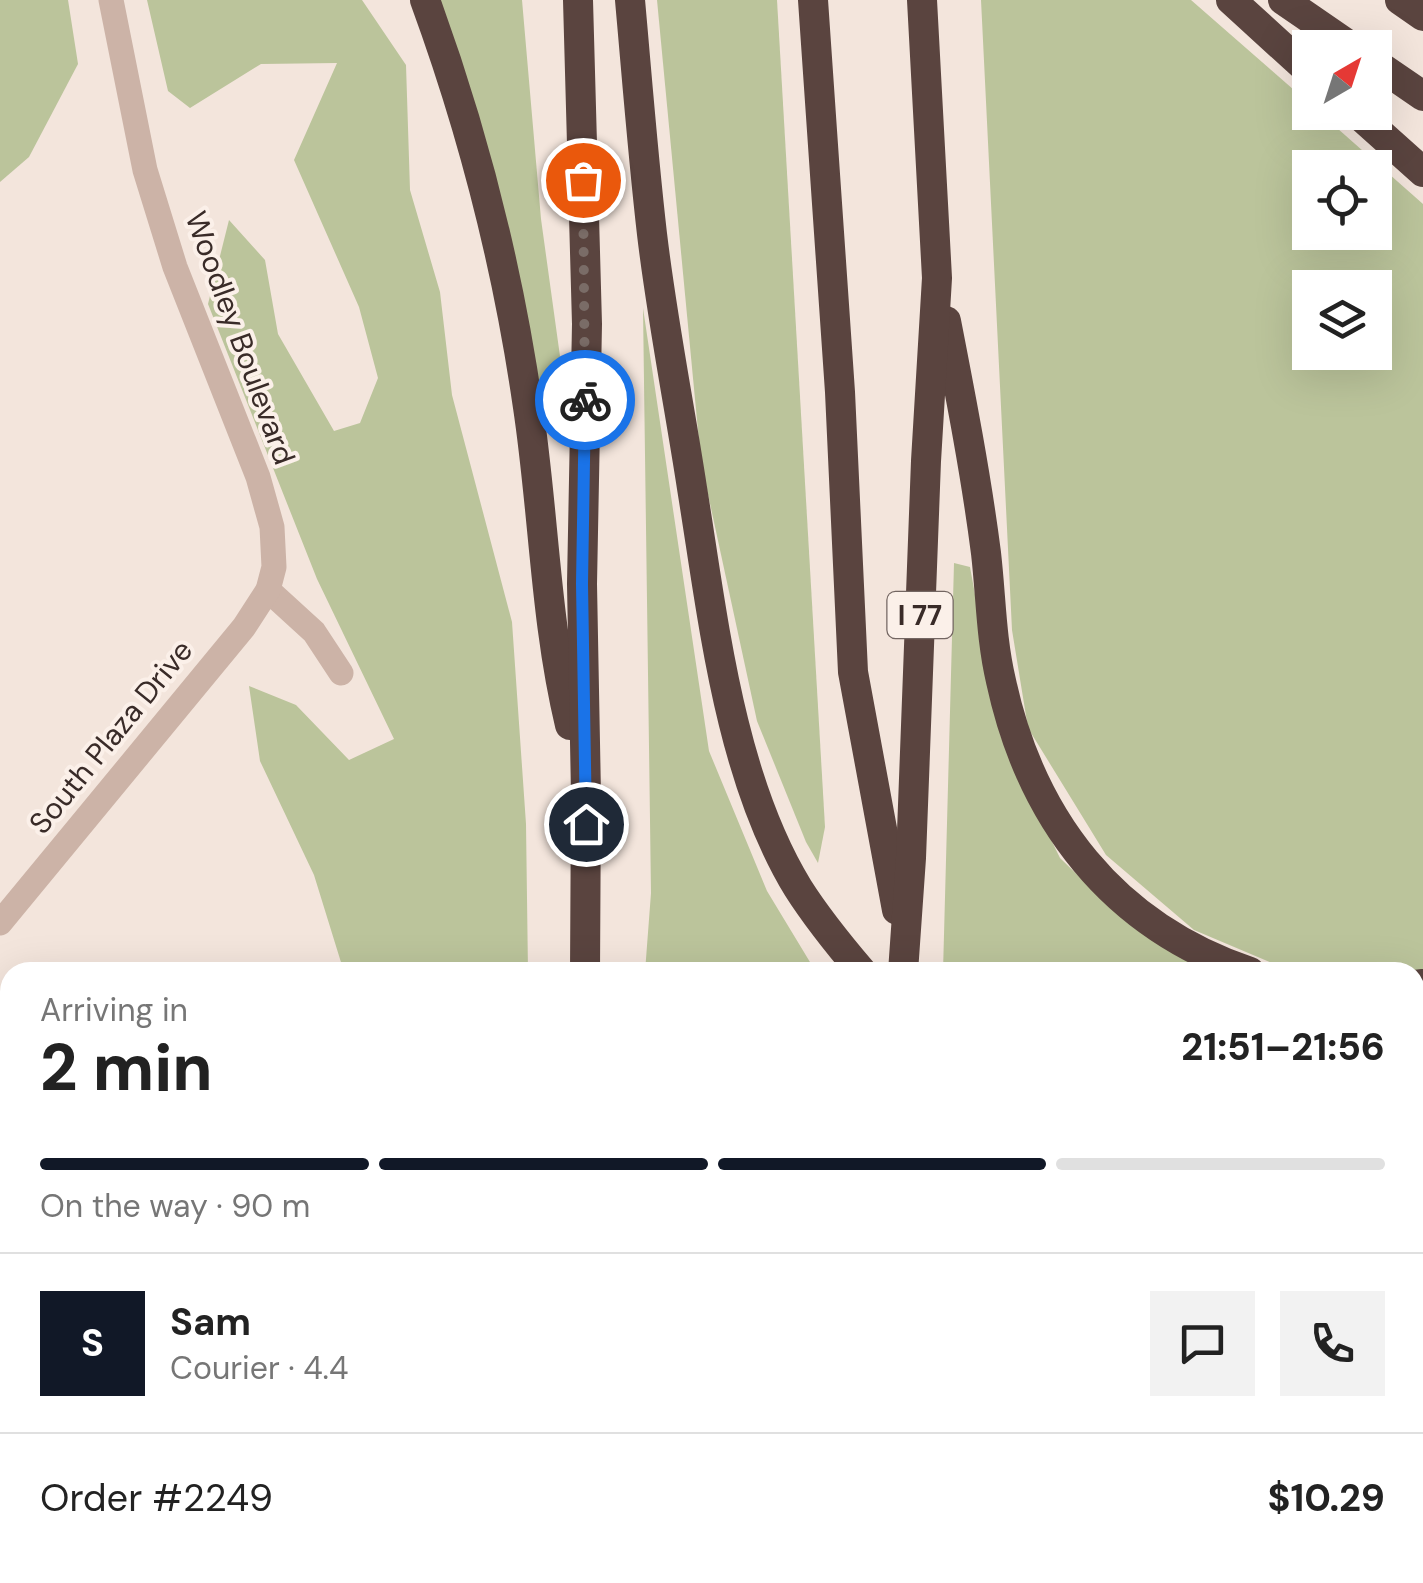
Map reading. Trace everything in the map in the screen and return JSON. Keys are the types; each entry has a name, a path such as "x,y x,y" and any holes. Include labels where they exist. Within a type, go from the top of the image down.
{"highway":[{"path":"425,0 467,126 513,316 540,501 553,638 586,796"},
{"path":"578,0 587,324 582,584 585,962"},
{"path":"630,0 652,234 668,346 712,618 748,776 768,829 797,886 853,962"},
{"path":"812,0 840,392 852,672 904,962"},
{"name":"I 77","path":"904,962 937,278 922,0"},
{"path":"1232,0 1292,55"},
{"path":"1284,0 1327,30"},
{"path":"1400,0 1423,16"},
{"path":"1392,75 1423,96"},
{"path":"1376,130 1423,172"},
{"path":"937,278 969,443 1000,678 1012,728 1030,776 1052,818 1083,861 1117,896 1163,930 1226,962"}],"street":[{"name":"Woodley Boulevard","path":"110,0 145,170 175,267 258,476 272,527 274,567 268,590"},
{"path":"268,590 314,632 342,673"},
{"name":"South Plaza Drive","path":"0,923 244,628 268,590"}],"green space":[{"path":"0,0 68,0 78,64 29,157 0,182"},
{"path":"147,0 362,0 406,65 410,190 440,292 452,395 512,622 526,824 528,962 341,962 314,875 260,761 249,686 296,705 349,760 394,739 317,579 208,304 229,220 265,260 278,334 334,431 360,423 378,378 359,307 294,160 337,63 261,64 190,108 168,91"},
{"path":"433,0 522,0 541,219 563,378 542,408"},
{"path":"657,0 777,0 825,827 818,863 757,721 701,462"},
{"path":"981,0 1191,0 1292,88 1292,130 1339,130 1362,150 1292,150 1292,250 1392,250 1392,177 1423,204 1423,962 1270,962 1194,930 1106,855 1028,728 1012,630"},
{"path":"643,308 709,751 767,891 810,962 646,962 651,893"},
{"path":"954,563 970,567 1001,737 1060,858 1125,921 1193,962 943,962"}],"way so far":[{"path":"583,180 585,400"}],"route":[{"path":"585,400 582,584 586,824"}]}
